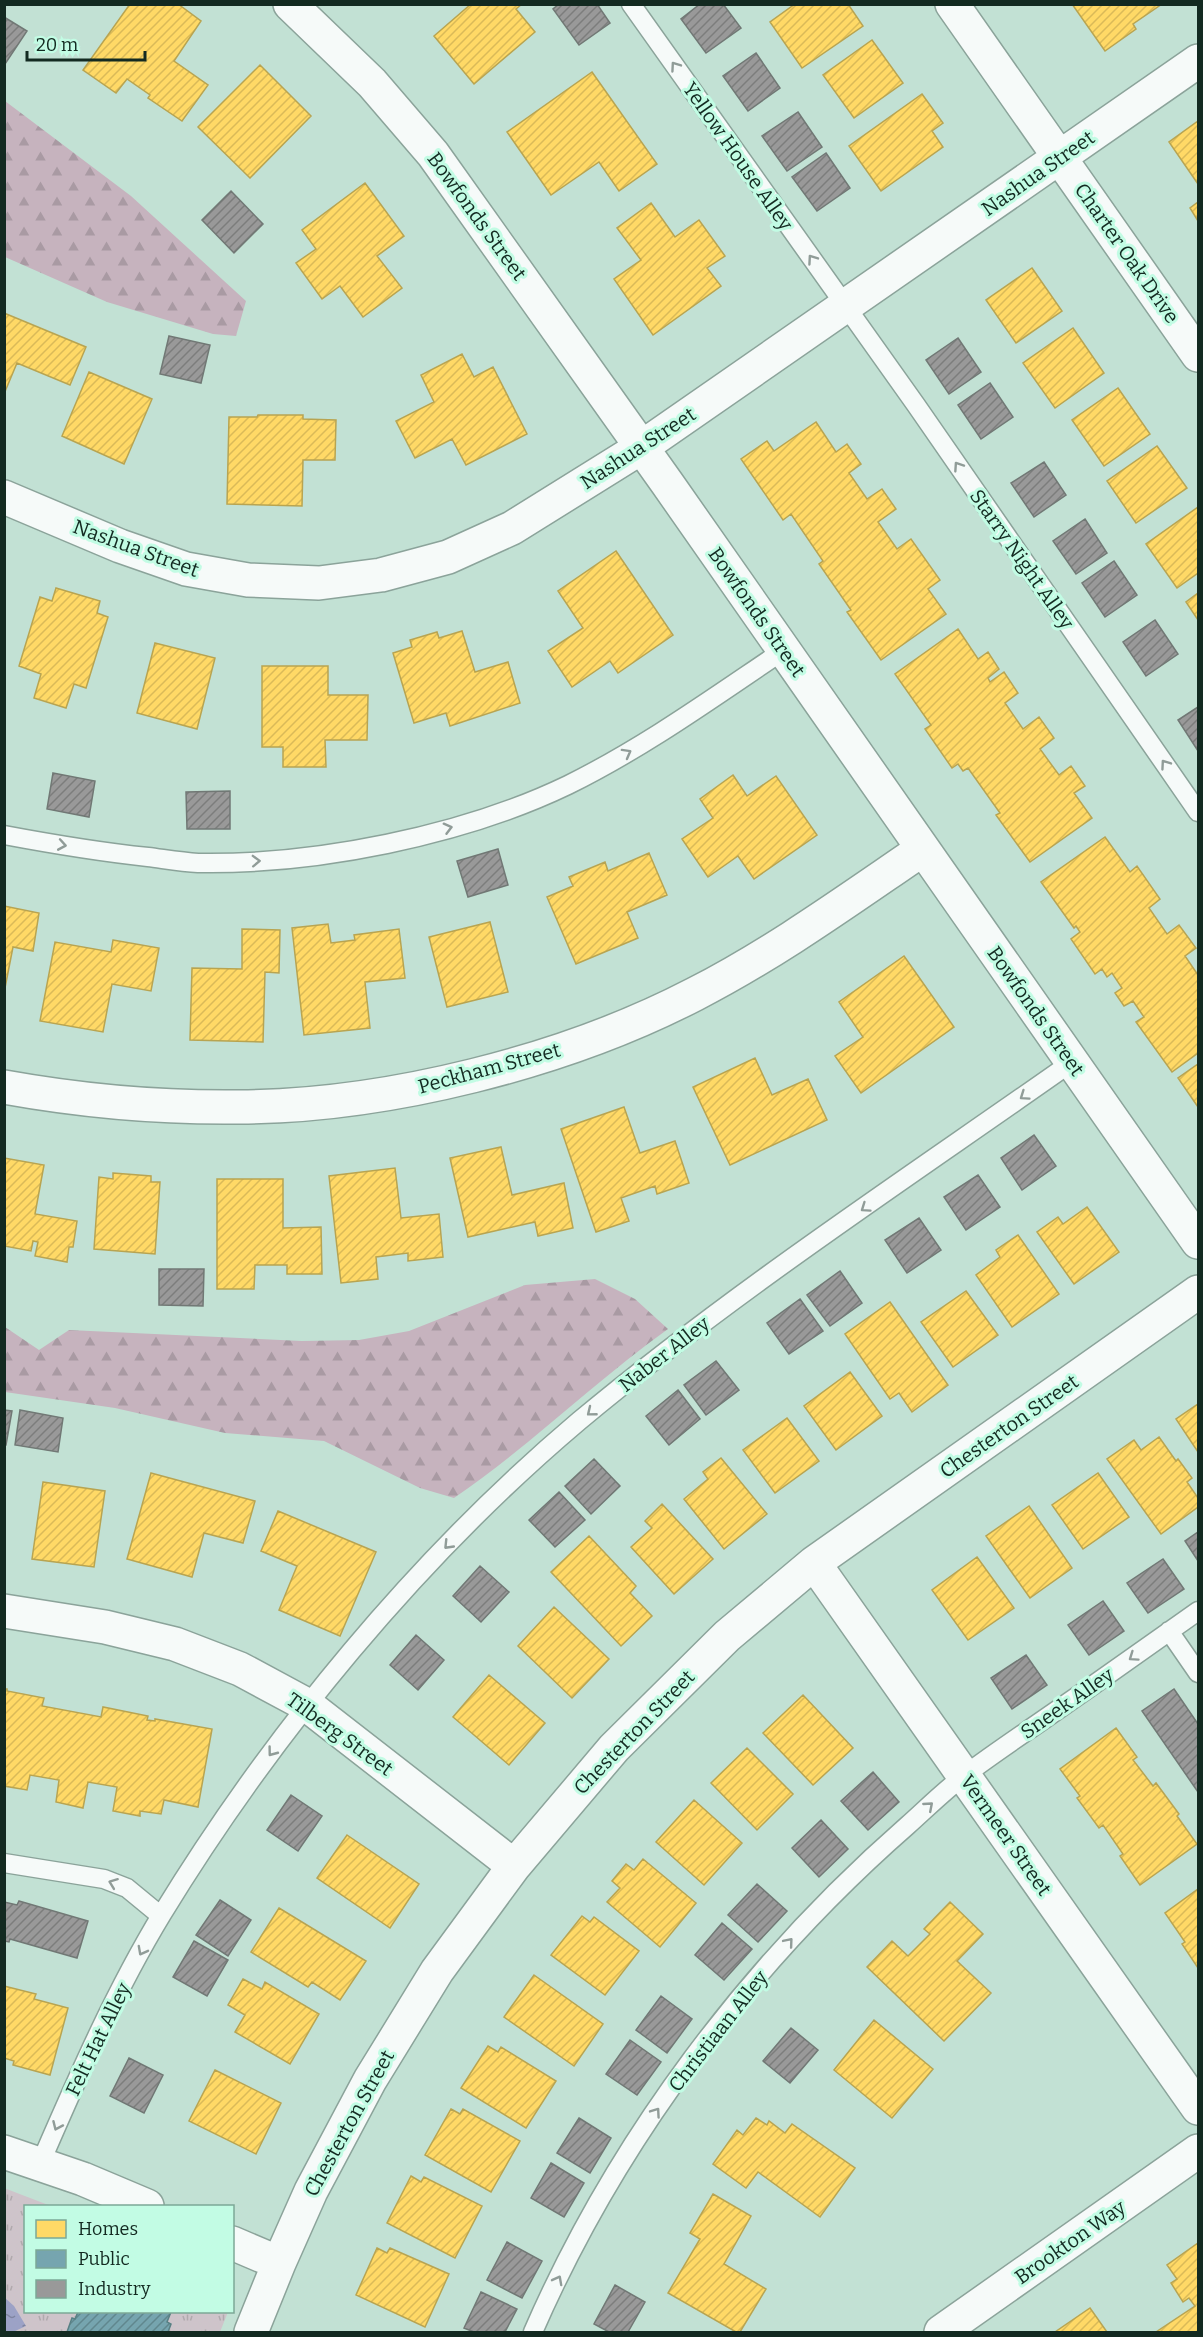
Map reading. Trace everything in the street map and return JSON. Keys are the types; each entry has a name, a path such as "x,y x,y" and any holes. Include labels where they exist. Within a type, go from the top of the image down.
{"street":[{"name":"Bowfonds Street","path":"290,4 372,83 434,154 642,447 1198,1242"},
{"name":"Charter Oak Drive","path":"952,4 1198,355"},
{"name":"Nashua Street","path":"4,496 120,546 186,569 248,580 318,583 381,575 448,557 512,528 642,447 1198,61"},
{"name":"Peckham Street","path":"4,1087 128,1104 241,1107 335,1101 428,1086 519,1064 608,1033 693,995 776,950 923,849"},
{"name":"Chesterton Street","path":"251,2332 311,2191 370,2080 438,1971 514,1866 614,1748 727,1636 814,1563 1198,1292"},
{"name":"Vermeer Street","path":"814,1563 1198,2108"},
{"name":"Tilberg Street","path":"4,1611 105,1627 175,1644 240,1669 307,1706 514,1866"},
{"name":"Brookton Way","path":"941,2332 1198,2151"},
{"path":"4,2152 40,2163 145,2205"},
{"path":"234,2244 279,2263"}],"lane":[{"name":"Yellow House Alley","path":"632,4 846,307"},
{"name":"Starry Night Alley","path":"846,307 1198,812"},
{"path":"4,835 119,854 196,863 261,862 375,846 509,810 568,785 654,738 784,650"},
{"name":"Naber Alley","path":"307,1706 393,1602 471,1520 576,1424 691,1330 1072,1062"},
{"name":"Sneek Alley","path":"964,1775 1198,1611"},
{"path":"1169,1632 1198,1673"},
{"name":"Felt Hat Alley","path":"40,2163 99,2032 161,1916 234,1804 307,1706"},
{"name":"Christiaan Alley","path":"533,2332 594,2209 651,2119 712,2033 797,1932 871,1857 964,1775"},
{"path":"4,1863 104,1879 127,1888 161,1916"}],"green space":[{"path":"5,101 131,196 246,301 236,336 213,334 107,302 5,257"},
{"path":"595,1279 635,1299 668,1329 509,1458 454,1498 420,1488 324,1441 225,1433 115,1408 5,1392 5,1327 39,1350 69,1330 302,1341 359,1340 409,1331 525,1285"},
{"path":"4,2188 48,2205 24,2205 24,2313 228,2313 220,2332 5,2332"}],"water":[{"path":"4,2297 14,2306 26,2326 13,2332 5,2332"}],"building: Homes":[{"path":"130,4 178,4 201,21 174,61 208,85 182,121 148,98 150,95 127,79 116,93 83,70"},
{"path":"471,4 522,4 516,9 535,32 474,84 434,36"},
{"path":"795,4 848,4 863,26 802,68 770,22"},
{"path":"1072,4 1162,4 1133,24 1136,29 1105,51"},
{"path":"872,40 903,83 854,118 823,75"},
{"path":"260,65 311,116 250,178 198,127"},
{"path":"592,72 657,164 619,191 599,162 551,195 507,132"},
{"path":"922,94 943,123 932,131 943,147 881,191 849,146"},
{"path":"1198,121 1198,184 1169,142"},
{"path":"365,183 404,236 377,256 402,288 363,317 340,286 322,299 296,263 316,249 302,230"},
{"path":"1198,202 1198,221 1190,208"},
{"path":"651,203 675,237 699,220 725,256 707,268 721,286 653,335 614,279 641,260 617,228"},
{"path":"1032,268 1062,311 1016,343 986,300"},
{"path":"4,313 86,347 70,385 17,363 4,394"},
{"path":"1073,328 1104,373 1055,408 1023,363"},
{"path":"462,354 474,377 493,367 527,434 466,465 452,439 415,458 396,421 434,402 421,375"},
{"path":"89,372 152,399 124,464 62,436"},
{"path":"1118,388 1150,434 1104,466 1072,420"},
{"path":"258,415 303,415 303,419 336,420 335,460 303,460 302,506 227,504 229,417 257,417"},
{"path":"816,422 836,452 847,444 861,464 849,473 867,499 882,489 896,509 878,522 897,549 911,539 940,580 928,589 946,614 881,660 847,612 851,610 819,564 823,561 791,514 783,520 741,459 767,441 774,451"},
{"path":"1157,446 1187,488 1136,523 1107,481"},
{"path":"1198,507 1198,573 1177,588 1146,544"},
{"path":"616,551 673,635 618,673 610,661 572,687 548,651 583,628 558,591"},
{"path":"56,588 100,601 97,613 108,617 86,688 74,684 66,708 34,698 41,674 19,666 40,597 52,601"},
{"path":"1198,593 1198,620 1186,602"},
{"path":"958,629 978,659 988,652 999,669 988,678 990,682 1004,672 1018,693 1005,703 1023,729 1039,717 1054,738 1040,749 1059,775 1071,766 1085,786 1074,793 1092,818 1030,862 996,815 1000,813 968,768 963,771 958,764 952,768 925,729 931,725 895,674"},
{"path":"462,631 475,672 508,662 520,703 450,726 446,713 414,723 393,653 412,647 410,640 437,632 439,638"},
{"path":"155,643 215,658 197,729 137,713"},
{"path":"262,666 328,666 328,695 368,695 367,740 325,740 326,767 283,767 283,747 262,747"},
{"path":"733,775 747,796 776,776 817,835 754,879 738,856 708,877 682,839 713,818 700,799"},
{"path":"1105,837 1130,872 1137,866 1160,899 1149,908 1167,934 1179,925 1196,948 1185,956 1198,975 1198,1053 1172,1072 1136,1022 1144,1017 1133,1001 1124,1006 1115,993 1122,988 1112,973 1107,977 1102,969 1095,974 1071,939 1080,932 1076,926 1074,928 1041,882"},
{"path":"649,853 667,895 627,912 638,938 576,964 547,897 573,886 569,877 605,862 608,871"},
{"path":"4,906 39,913 33,951 13,947 4,993"},
{"path":"490,922 508,992 447,1007 429,937"},
{"path":"328,924 331,943 355,940 354,935 399,929 405,978 365,982 370,1028 304,1035 292,928"},
{"path":"242,929 280,930 279,973 265,972 263,1042 190,1040 192,968 242,969"},
{"path":"113,940 159,948 151,991 112,984 103,1032 40,1021 55,942 111,952"},
{"path":"904,956 954,1027 861,1093 835,1056 863,1037 839,1002"},
{"path":"755,1058 772,1095 808,1079 827,1120 730,1165 693,1087"},
{"path":"1198,1064 1198,1107 1178,1078"},
{"path":"624,1107 640,1153 675,1141 689,1183 657,1194 655,1186 621,1198 629,1221 596,1232 561,1129"},
{"path":"501,1147 512,1195 564,1183 573,1228 538,1236 535,1222 468,1237 450,1158"},
{"path":"4,1158 44,1165 35,1214 77,1221 73,1247 69,1247 67,1262 35,1256 38,1242 33,1241 31,1251 4,1246"},
{"path":"395,1168 401,1218 439,1214 443,1257 408,1261 408,1253 376,1257 378,1279 341,1283 329,1176"},
{"path":"113,1173 151,1176 151,1182 160,1182 155,1254 94,1249 99,1177 113,1179"},
{"path":"217,1179 283,1179 283,1228 321,1227 322,1274 287,1274 287,1265 255,1265 254,1289 217,1289"},
{"path":"1087,1207 1119,1252 1074,1284 1037,1232 1058,1217 1063,1224"},
{"path":"1018,1235 1059,1294 1012,1327 976,1275 1000,1257 996,1250"},
{"path":"966,1291 998,1335 953,1367 921,1322"},
{"path":"890,1302 948,1385 912,1412 899,1393 890,1399 845,1334"},
{"path":"850,1372 882,1416 836,1450 804,1406"},
{"path":"1198,1404 1198,1452 1176,1419"},
{"path":"787,1418 819,1461 775,1493 743,1450"},
{"path":"1159,1437 1176,1461 1178,1459 1192,1478 1187,1482 1198,1498 1198,1507 1161,1534 1107,1459 1134,1440 1141,1450"},
{"path":"721,1458 767,1514 724,1549 684,1499 708,1479 703,1472"},
{"path":"151,1473 255,1501 243,1543 204,1533 192,1577 127,1559"},
{"path":"1098,1473 1129,1517 1083,1549 1052,1505"},
{"path":"43,1482 105,1491 94,1567 32,1559"},
{"path":"662,1504 713,1559 674,1594 631,1547 652,1528 645,1521"},
{"path":"1029,1506 1072,1568 1030,1598 986,1536"},
{"path":"278,1511 376,1552 340,1636 279,1610 297,1566 261,1551"},
{"path":"589,1536 636,1586 630,1593 652,1616 621,1646 551,1572"},
{"path":"977,1557 1014,1608 968,1640 932,1590"},
{"path":"554,1607 609,1659 572,1698 518,1646"},
{"path":"489,1675 545,1723 509,1765 453,1717"},
{"path":"4,1689 44,1698 42,1706 101,1717 103,1707 148,1716 147,1720 155,1721 155,1719 212,1729 198,1807 164,1800 161,1814 140,1811 140,1816 113,1811 117,1787 88,1782 83,1808 56,1802 59,1780 30,1775 27,1790 4,1786"},
{"path":"803,1695 853,1748 813,1785 763,1733"},
{"path":"1116,1728 1137,1757 1133,1760 1153,1786 1156,1783 1197,1844 1140,1885 1120,1856 1123,1854 1103,1825 1099,1828 1077,1798 1080,1796 1060,1769"},
{"path":"747,1748 793,1794 757,1830 711,1783"},
{"path":"694,1800 742,1843 704,1885 656,1842"},
{"path":"347,1835 419,1884 390,1928 317,1878"},
{"path":"643,1859 696,1903 660,1947 607,1902 620,1888 612,1881 626,1864 634,1870"},
{"path":"1198,1889 1198,1968 1182,1944 1185,1942 1165,1913"},
{"path":"950,1902 983,1934 957,1961 991,1993 944,2041 867,1967 892,1941 908,1956 930,1934 924,1929"},
{"path":"279,1908 366,1961 340,2000 312,1982 308,1987 251,1952"},
{"path":"582,1916 590,1922 594,1917 639,1951 605,1995 551,1955"},
{"path":"534,1975 603,2024 574,2066 504,2017"},
{"path":"243,1979 262,1989 265,1982 319,2014 290,2064 235,2032 245,2015 228,2005"},
{"path":"4,1986 36,1994 34,1999 68,2008 50,2075 13,2065 14,2061 4,2058"},
{"path":"874,2020 933,2069 892,2118 834,2070"},
{"path":"488,2046 498,2052 501,2047 556,2081 526,2128 461,2088"},
{"path":"215,2070 281,2103 256,2154 189,2121"},
{"path":"451,2109 460,2114 463,2109 520,2141 491,2192 425,2155"},
{"path":"756,2118 767,2125 769,2121 785,2133 792,2124 855,2168 820,2217 758,2172 746,2188 713,2164 737,2130 743,2135"},
{"path":"411,2176 421,2182 424,2177 482,2206 455,2258 387,2223"},
{"path":"713,2194 751,2216 724,2264 766,2289 740,2332 736,2332 668,2293 700,2239 690,2233"},
{"path":"1198,2243 1198,2332 1156,2332 1195,2306 1189,2298 1183,2302 1171,2283 1177,2279 1167,2265"},
{"path":"377,2248 387,2253 390,2248 449,2274 425,2327 356,2295"},
{"path":"1090,2308 1107,2332 1055,2332"}],"building: Public":[{"path":"78,2313 171,2313 167,2322 171,2324 168,2332 67,2332 72,2318 75,2319"}],"building: Industry":[{"path":"559,4 597,4 610,23 579,45 553,9"},
{"path":"700,4 723,4 741,28 706,53 681,19"},
{"path":"4,17 27,31 5,64 4,64"},
{"path":"756,53 780,88 748,111 723,76"},
{"path":"798,112 822,147 787,171 762,136"},
{"path":"826,153 850,188 817,211 792,177"},
{"path":"231,191 263,224 234,253 202,220"},
{"path":"169,336 210,345 201,383 160,374"},
{"path":"958,338 981,372 949,394 926,360"},
{"path":"990,383 1013,417 981,439 958,405"},
{"path":"1044,462 1066,495 1034,517 1011,483"},
{"path":"1085,519 1107,553 1076,574 1053,541"},
{"path":"1114,561 1137,595 1105,617 1082,583"},
{"path":"1155,620 1178,654 1146,676 1123,642"},
{"path":"1198,707 1198,751 1178,720"},
{"path":"53,773 95,781 89,817 47,809"},
{"path":"230,791 230,829 187,829 186,792"},
{"path":"498,849 508,885 468,897 457,861"},
{"path":"1034,1135 1056,1166 1022,1190 1001,1158"},
{"path":"978,1175 1000,1207 966,1230 944,1197"},
{"path":"919,1218 941,1250 907,1273 885,1240"},
{"path":"159,1269 204,1269 203,1306 159,1305"},
{"path":"840,1271 862,1303 830,1326 807,1295"},
{"path":"800,1299 823,1331 789,1354 767,1323"},
{"path":"716,1361 739,1390 706,1415 684,1385"},
{"path":"678,1390 700,1419 669,1445 646,1416"},
{"path":"4,1410 12,1411 6,1445 4,1445"},
{"path":"20,1410 63,1418 58,1452 15,1445"},
{"path":"594,1459 620,1486 591,1514 565,1486"},
{"path":"559,1492 585,1520 555,1547 529,1520"},
{"path":"1198,1532 1198,1561 1185,1541"},
{"path":"1163,1559 1184,1589 1148,1613 1127,1583"},
{"path":"480,1566 509,1592 481,1622 453,1596"},
{"path":"1103,1601 1124,1631 1089,1655 1068,1625"},
{"path":"416,1635 444,1660 418,1690 390,1665"},
{"path":"1026,1655 1047,1685 1012,1709 991,1678"},
{"path":"1174,1689 1198,1724 1198,1792 1142,1711"},
{"path":"873,1772 899,1802 868,1830 841,1801"},
{"path":"291,1795 322,1816 298,1851 267,1830"},
{"path":"821,1820 848,1849 819,1877 792,1848"},
{"path":"757,1884 787,1911 758,1942 728,1915"},
{"path":"220,1900 251,1920 228,1956 196,1935"},
{"path":"19,1901 88,1921 77,1958 10,1939 9,1942 4,1941 4,1902 17,1905"},
{"path":"722,1923 752,1949 724,1980 695,1955"},
{"path":"194,1941 228,1960 207,1996 173,1977"},
{"path":"661,1996 692,2019 667,2053 636,2030"},
{"path":"791,2028 818,2050 790,2083 763,2061"},
{"path":"630,2040 661,2062 637,2095 606,2074"},
{"path":"129,2058 163,2075 144,2113 110,2096"},
{"path":"579,2118 611,2138 590,2173 557,2153"},
{"path":"551,2163 584,2183 564,2217 531,2198"},
{"path":"507,2242 542,2261 522,2298 487,2280"},
{"path":"615,2285 645,2302 628,2332 609,2332 594,2324"},
{"path":"481,2292 517,2309 505,2332 474,2332 464,2328"}]}
